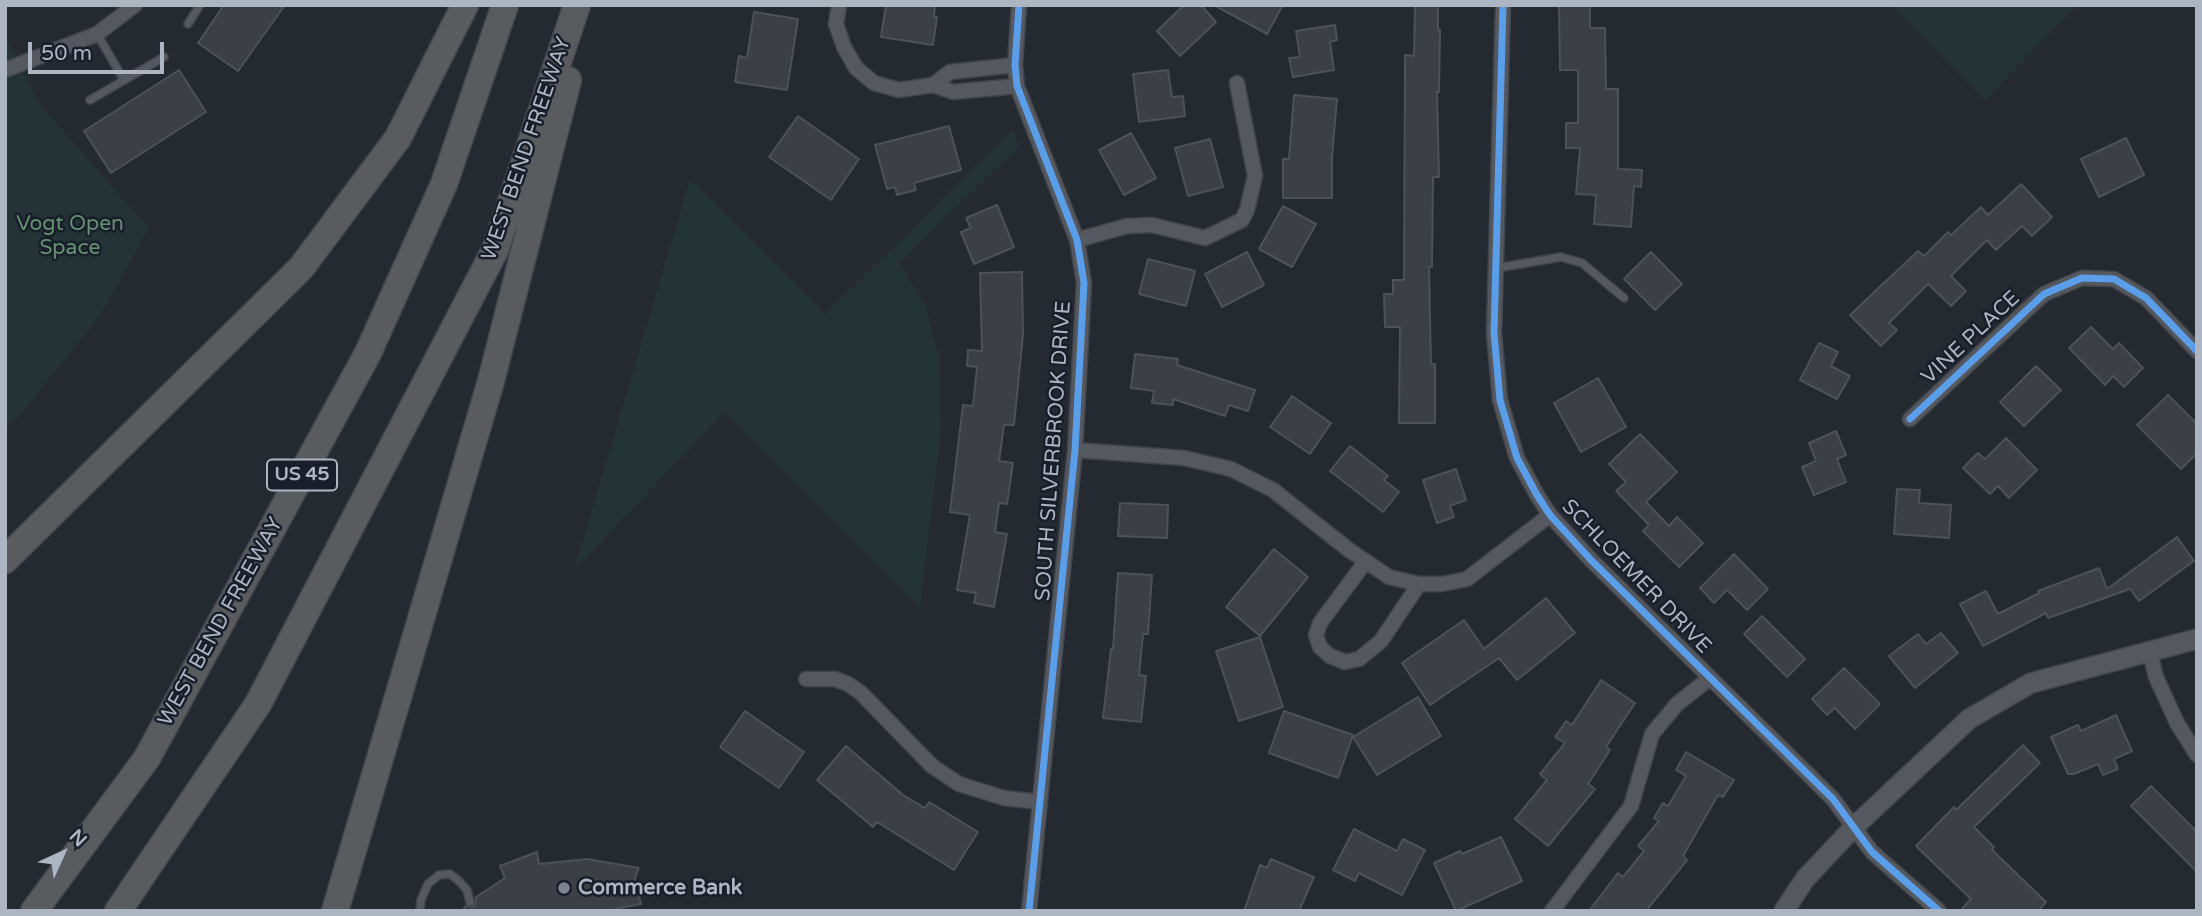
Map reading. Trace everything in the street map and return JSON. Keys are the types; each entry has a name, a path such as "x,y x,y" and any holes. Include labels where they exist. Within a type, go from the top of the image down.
{"highway":[{"path":"5,560 301,268 398,138 465,5"},
{"name":"WEST BEND FREEWAY","path":"34,911 147,758 368,353 444,184 505,5"},
{"name":"WEST BEND FREEWAY","path":"118,911 258,704 495,250 577,5"},
{"path":"335,911 491,381 588,5"}],"street":[{"path":"5,70 97,33 135,5"},
{"path":"839,5 836,24 844,47 856,68 874,83 899,90 933,85 953,92 1017,86"},
{"name":"SOUTH SILVERBROOK DRIVE","path":"1019,5 1015,65 1017,86 1077,240 1084,283 1075,450 1029,911"},
{"name":"SCHLOEMER DRIVE","path":"1503,5 1494,333 1500,400 1517,458 1550,515 1591,561 1833,799 1872,852 1939,911"},
{"path":"933,85 950,72 1015,65"},
{"path":"1077,240 1110,229 1152,225 1205,239 1242,220 1255,176 1237,83"},
{"name":"VINE PLACE","path":"1910,419 2043,294 2082,278 2113,279 2146,298 2197,351"},
{"path":"1075,450 1184,458 1231,469 1273,491 1389,577 1419,584 1441,584 1466,579 1550,515"},
{"path":"1366,561 1320,623 1316,635 1320,647 1330,656 1345,662 1359,659 1381,641 1419,584"},
{"path":"1784,911 1805,879 1854,827 1969,719 2031,683 2197,639"},
{"path":"2150,653 2156,677 2177,723 2197,755"},
{"path":"807,679 835,678 861,692 932,766 959,784 1004,799 1040,802"},
{"path":"1552,911 1631,806 1652,734 1677,704 1710,678"}],"lane":[{"path":"188,24 200,5"},
{"path":"97,33 124,80"},
{"path":"90,100 164,57"},
{"path":"1497,268 1561,257 1582,263 1624,298"},
{"path":"420,911 428,884 439,875 450,874 459,881 467,890 470,902"}],"green space":[{"path":"1891,5 2078,5 1985,100"},
{"name":"Vogt Open Space","path":"5,35 40,105 149,228 100,316 22,413 5,429"},
{"path":"1013,129 1019,146 900,263 926,307 940,359 941,433 920,607 725,412 574,570 690,179 825,314"}],"building":[{"path":"224,5 285,5 238,71 198,43"},
{"path":"886,5 935,5 934,17 937,17 933,45 881,37"},
{"path":"1184,5 1201,5 1216,22 1180,56 1157,31"},
{"path":"1214,5 1283,5 1267,34"},
{"path":"1415,5 1438,5 1440,30 1437,92 1439,177 1433,177 1432,267 1429,267 1431,364 1435,364 1435,423 1399,423 1400,327 1385,327 1384,294 1393,294 1393,280 1404,280 1405,55 1414,56"},
{"path":"1559,6 1590,6 1590,28 1605,28 1606,89 1618,89 1618,169 1642,170 1641,187 1634,186 1631,227 1594,224 1596,195 1576,194 1580,148 1566,148 1566,123 1578,123 1578,70 1560,70"},
{"path":"754,12 798,19 787,90 735,82 739,56 747,58"},
{"path":"1335,25 1337,40 1330,42 1334,70 1293,77 1289,58 1300,57 1296,31"},
{"path":"179,70 206,112 111,173 84,131"},
{"path":"1168,70 1172,97 1183,96 1185,116 1139,122 1133,74"},
{"path":"1294,95 1337,99 1332,198 1283,198 1283,159 1289,159"},
{"path":"798,116 859,159 831,200 769,157"},
{"path":"949,126 961,170 914,183 916,190 897,195 895,187 887,189 875,145"},
{"path":"1131,133 1156,178 1124,195 1099,150"},
{"path":"2126,138 2144,175 2099,197 2081,159"},
{"path":"1210,139 1223,187 1188,196 1175,148"},
{"path":"2021,184 2052,217 2032,236 2022,226 1996,250 1987,240 1951,276 1966,291 1951,306 1928,284 1889,323 1897,330 1881,346 1850,315 1918,251 1924,256 1948,232 1951,235 1981,207 1988,215"},
{"path":"997,205 1014,247 974,264 961,232 971,228 966,218"},
{"path":"1283,206 1316,224 1292,267 1259,249"},
{"path":"1247,252 1264,285 1222,307 1205,274"},
{"path":"1651,252 1682,284 1655,310 1624,279"},
{"path":"1148,259 1195,271 1186,306 1139,294"},
{"path":"1022,272 1023,334 1014,425 1004,425 999,461 1013,463 1007,504 999,503 995,532 1007,534 994,607 974,603 976,593 957,590 970,515 950,512 963,405 973,406 977,367 967,366 968,350 982,351 980,273"},
{"path":"2091,327 2113,349 2119,343 2143,368 2124,387 2113,376 2105,385 2069,348"},
{"path":"1819,343 1838,352 1831,366 1850,376 1837,399 1800,380"},
{"path":"1135,354 1178,359 1177,365 1255,390 1248,411 1229,405 1225,416 1173,399 1173,405 1152,403 1154,391 1131,388"},
{"path":"2036,366 2061,390 2024,426 2000,402"},
{"path":"1598,378 1626,427 1581,452 1554,403"},
{"path":"2168,395 2197,424 2197,453 2181,469 2137,425"},
{"path":"1292,396 1331,423 1310,454 1270,427"},
{"path":"1836,431 1846,455 1837,459 1846,482 1814,495 1802,467 1816,461 1809,443"},
{"path":"1640,434 1677,472 1646,502 1669,526 1677,517 1703,543 1679,567 1643,531 1649,525 1616,491 1626,482 1609,464"},
{"path":"2006,438 2037,470 2009,498 1998,486 1990,494 1963,468 1978,453 1985,459"},
{"path":"1350,446 1388,476 1384,480 1399,492 1383,512 1330,471"},
{"path":"1456,469 1466,500 1450,506 1454,517 1437,523 1423,480"},
{"path":"1897,489 1920,490 1919,503 1951,505 1949,538 1894,534"},
{"path":"1120,503 1168,505 1167,538 1118,536"},
{"path":"2177,537 2194,561 2139,601 2130,589 2048,618 2046,613 1983,646 1960,604 1986,591 1998,614 2039,593 2038,591 2099,568 2107,589"},
{"path":"1274,549 1308,577 1260,636 1226,607"},
{"path":"1734,554 1768,589 1747,610 1727,590 1714,603 1700,588"},
{"path":"1118,573 1152,575 1148,634 1143,634 1139,675 1146,676 1141,722 1103,718 1113,649"},
{"path":"1546,598 1575,633 1517,680 1499,658 1430,705 1402,663 1464,620 1484,649"},
{"path":"1762,616 1805,659 1787,677 1744,634"},
{"path":"1941,633 1958,653 1915,688 1889,656 1918,634 1926,644"},
{"path":"1260,637 1283,707 1239,721 1216,651"},
{"path":"1844,668 1880,704 1855,729 1835,708 1827,715 1812,699"},
{"path":"1601,680 1635,703 1606,747 1610,750 1588,784 1595,789 1548,846 1515,819 1547,780 1540,774 1565,743 1555,737 1566,721 1572,725"},
{"path":"1418,697 1441,736 1377,775 1353,737"},
{"path":"745,711 804,752 779,788 720,747"},
{"path":"1284,711 1353,735 1338,778 1269,753"},
{"path":"2116,715 2132,751 2114,759 2118,769 2103,775 2098,764 2068,774 2051,737 2078,725 2081,731"},
{"path":"2023,745 2040,763 1974,827 1994,847 1992,850 2046,902 2038,911 1960,911 1971,899 1916,846 1954,807 1956,810"},
{"path":"846,746 903,795 925,808 929,802 978,832 954,870 877,822 873,827 817,780"},
{"path":"1686,752 1734,780 1723,797 1718,795 1683,856 1687,860 1646,911 1589,911 1618,873 1623,877 1644,851 1638,846 1659,821 1654,818 1663,803 1668,806 1686,776 1676,770"},
{"path":"2151,786 2197,832 2197,872 2131,806"},
{"path":"1354,829 1397,851 1403,839 1425,850 1402,895 1359,873 1355,881 1333,870"},
{"path":"1501,837 1522,881 1456,911 1434,863"},
{"name":"Commerce Bank","path":"537,852 539,864 587,859 639,868 635,878 641,904 605,911 462,911 466,906 474,907 476,897 505,878 500,866"},
{"path":"1271,859 1314,877 1299,911 1244,911 1260,865 1267,868"}],"cycle path":[{"path":"1019,5 1015,65 1017,86 1077,240 1084,283 1075,450 1029,911"},
{"path":"1503,5 1494,333 1500,400 1517,458 1550,515 1591,560 1833,799 1872,852 1939,911"},
{"path":"1910,419 2044,294 2082,278 2114,279 2146,298 2197,351"}],"place":[{"name":"Commerce Bank","path":"564,888"}]}
